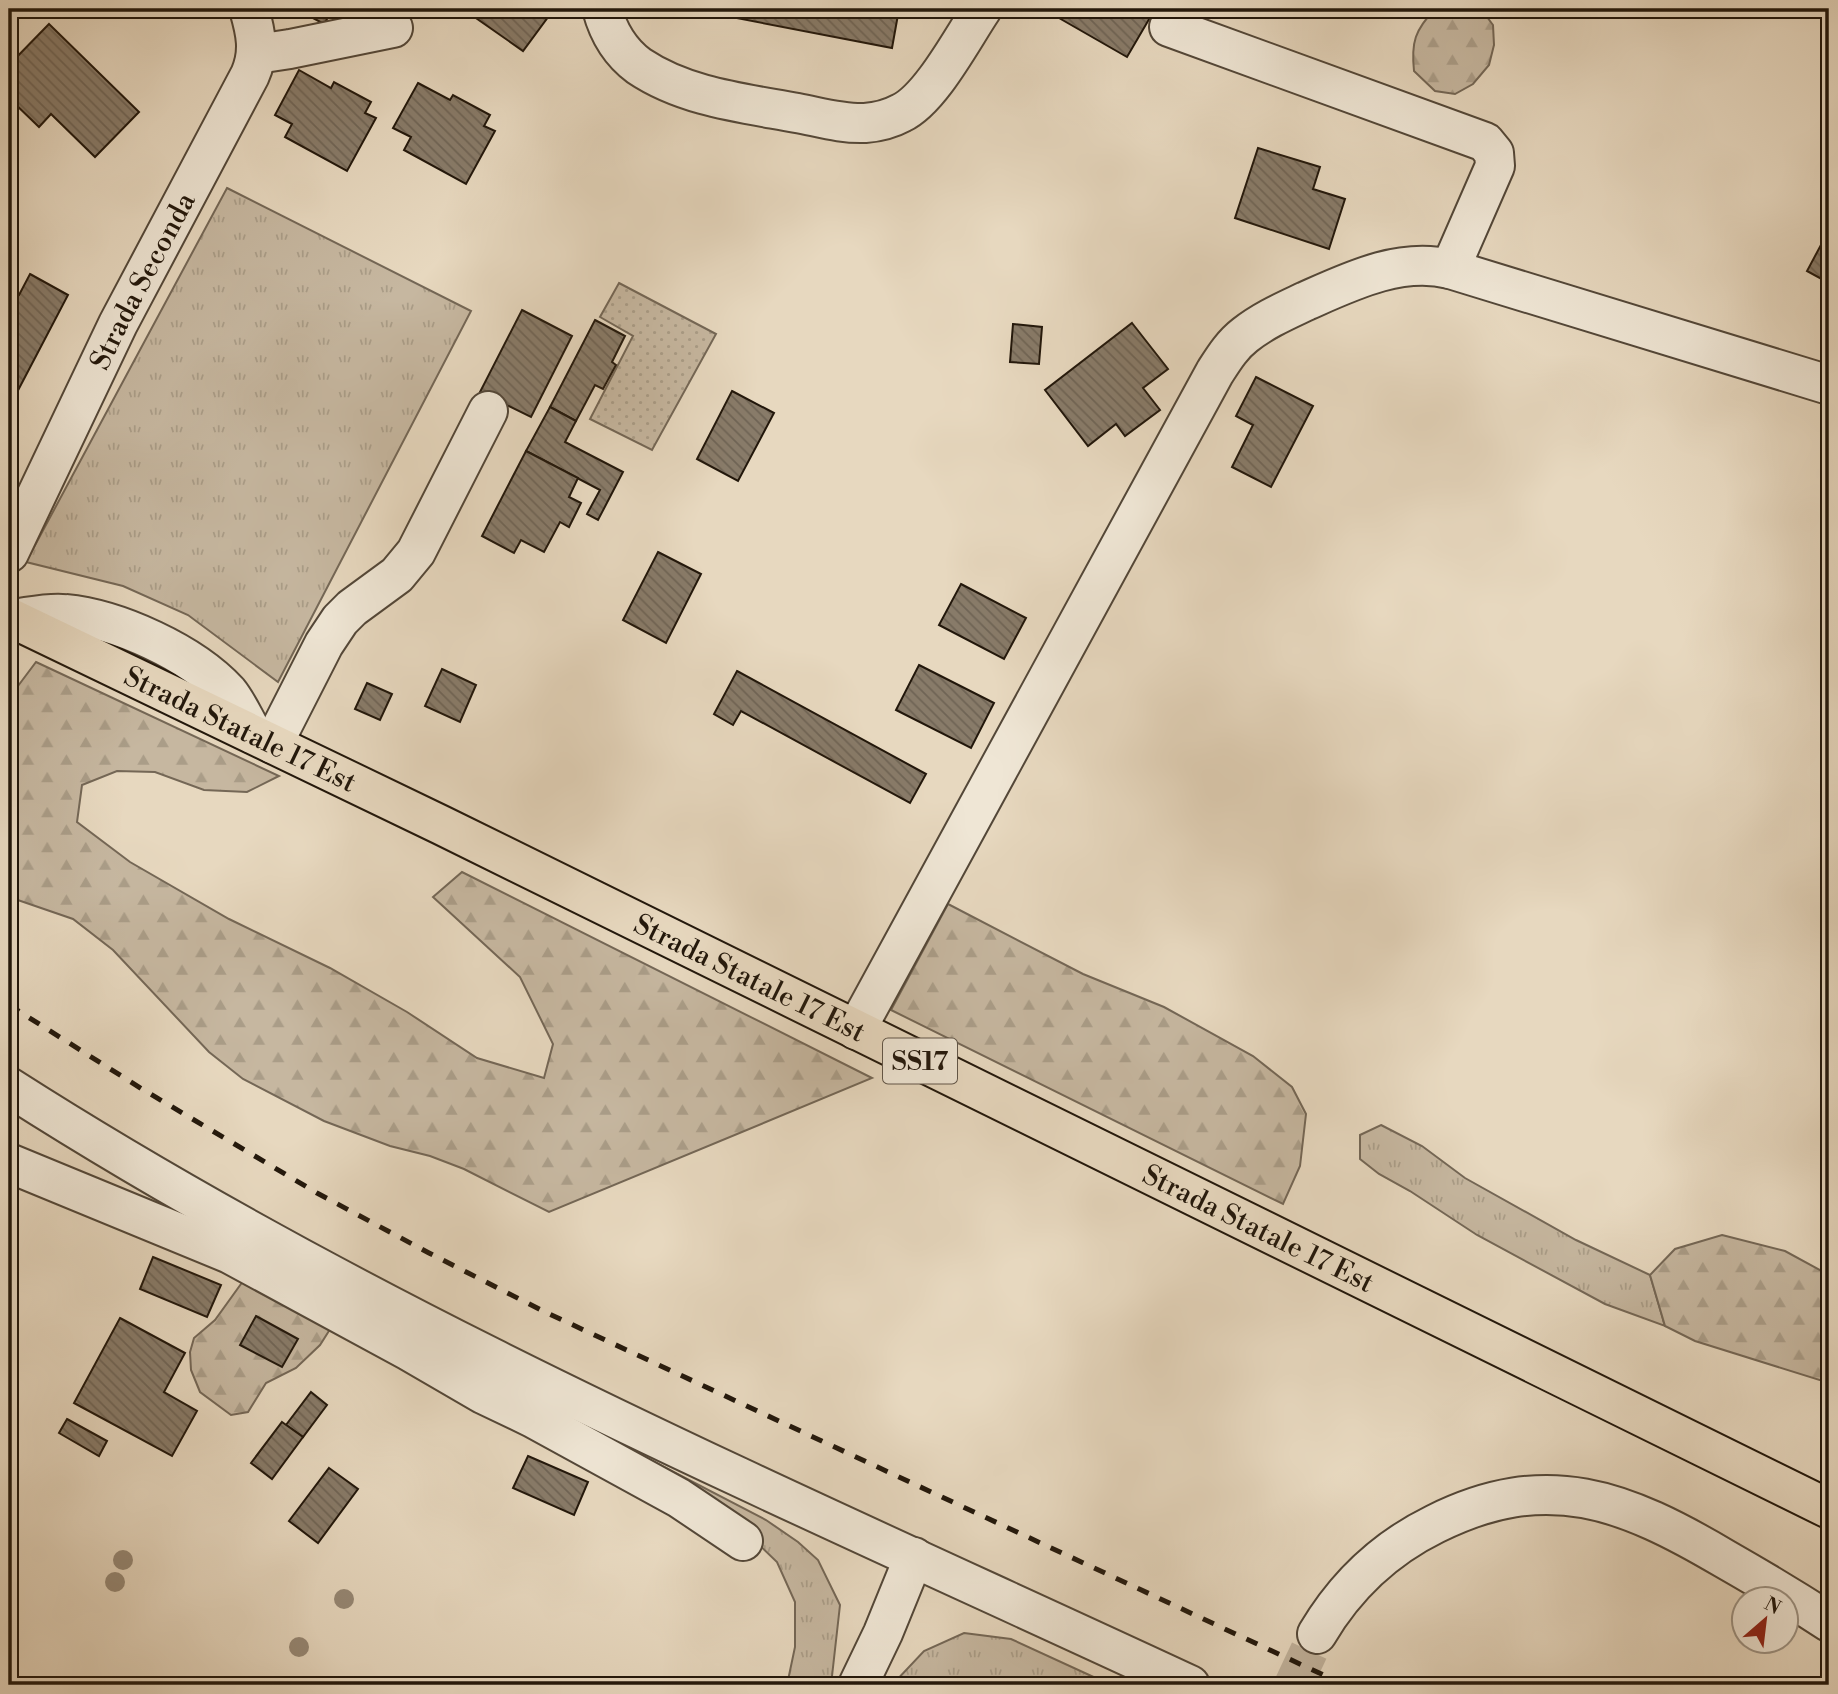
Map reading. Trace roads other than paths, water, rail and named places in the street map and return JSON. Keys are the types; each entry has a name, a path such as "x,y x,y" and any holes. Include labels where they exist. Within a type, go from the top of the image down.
{"main road":[{"name":"Strada Statale 17 Est","path":"10,618 263,739 1829,1509"}],"street":[{"path":"249,9 257,40 257,54 290,50 393,28"},
{"path":"602,9 608,26 625,53 639,65 672,83 733,102 844,122 869,123 900,114 916,103 982,9"},
{"path":"1169,27 1485,142 1494,153 1494,166 1450,269"},
{"name":"Strada Seconda","path":"9,553 118,324 250,75 257,54"},
{"path":"856,1030 1226,355 1246,334 1265,321 1346,284 1381,272 1408,266 1430,265 1829,385"},
{"path":"263,739 340,620 397,575 416,552 488,411"},
{"path":"9,1087 225,1216 418,1321 588,1406 1190,1685"},
{"path":"80,1194 107,1147"},
{"path":"9,1163 230,1254 679,1498 743,1541"},
{"path":"1317,1634 1351,1585 1368,1568 1406,1539 1462,1512 1535,1494 1593,1499 1632,1510 1682,1534 1829,1622"},
{"path":"858,1685 914,1557"}],"tunnel":[{"path":"1293,1685 1317,1634"}],"railway":[{"path":"9,1005 142,1089 317,1193 429,1253 543,1311 1345,1685"}]}
